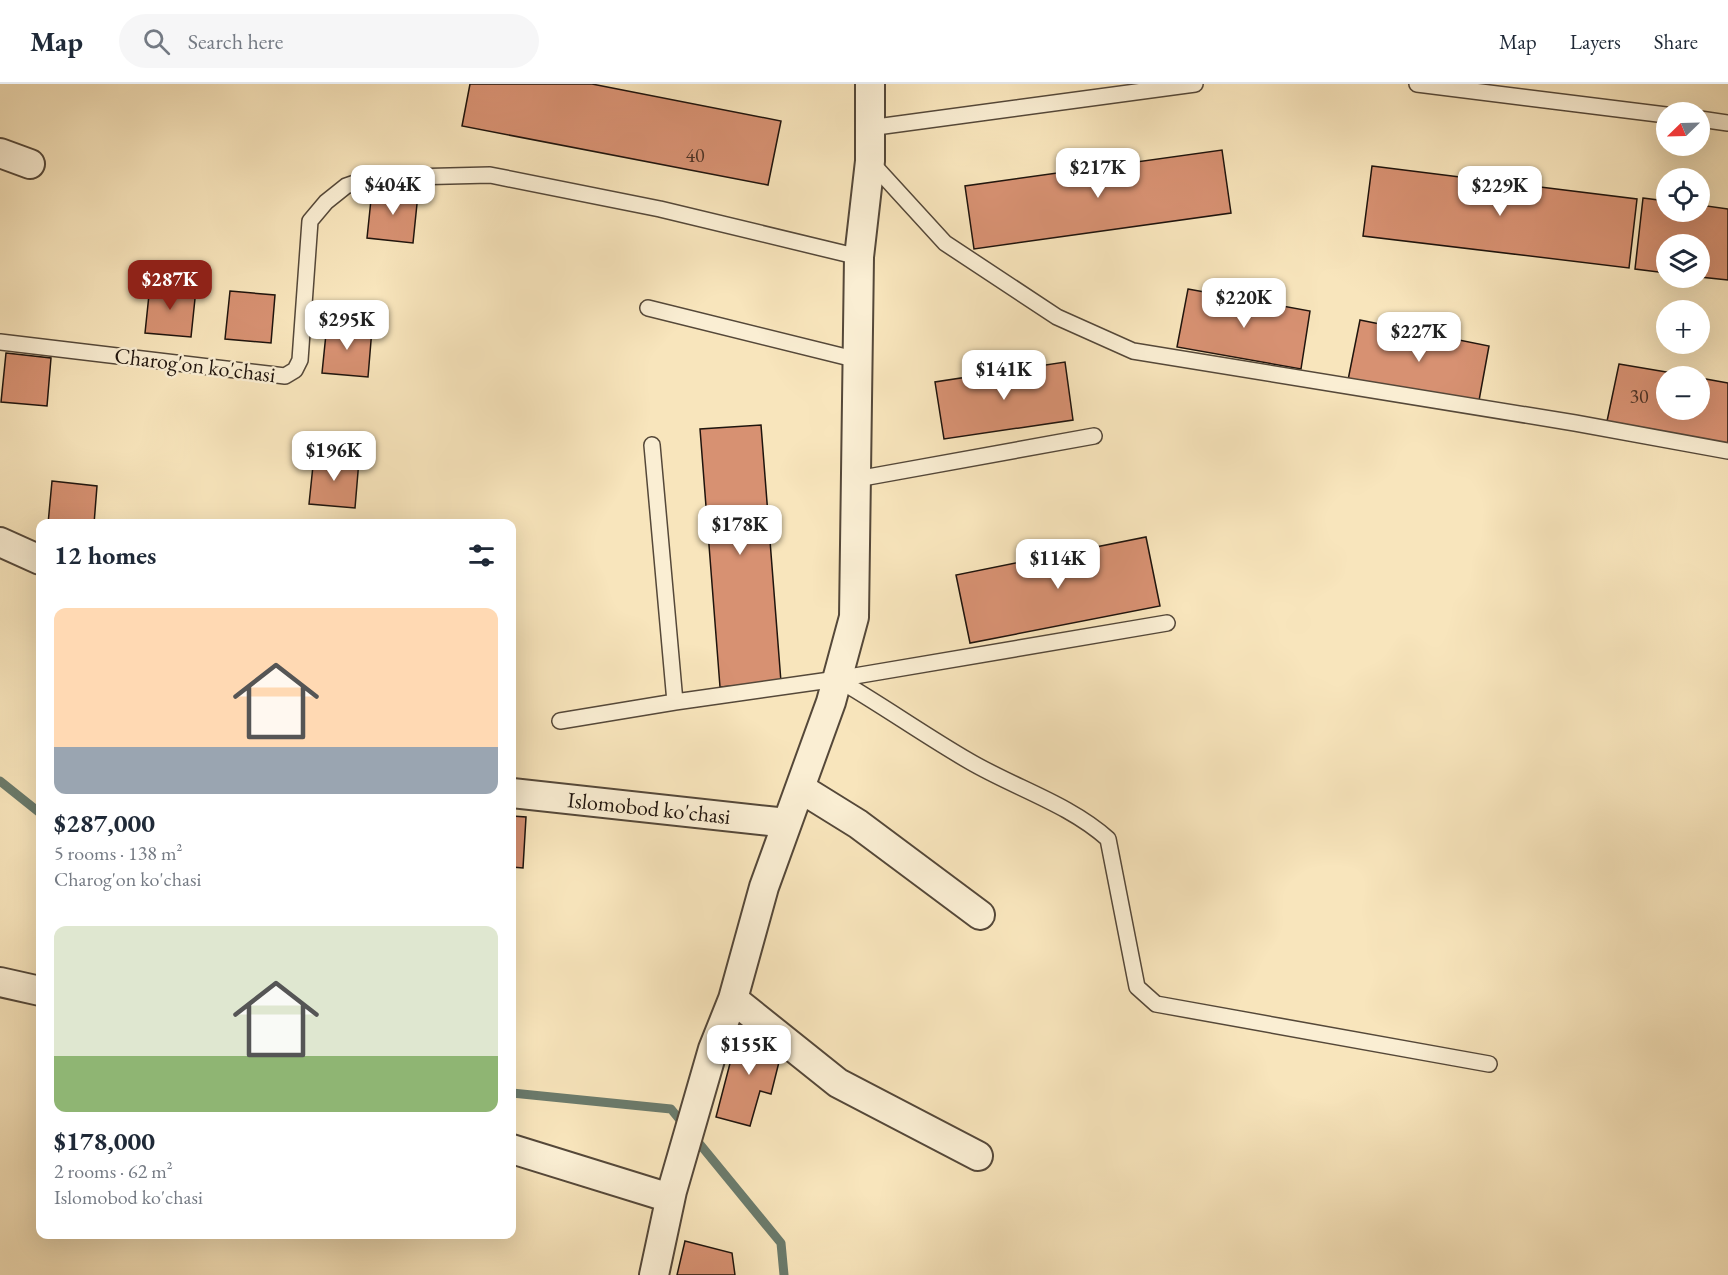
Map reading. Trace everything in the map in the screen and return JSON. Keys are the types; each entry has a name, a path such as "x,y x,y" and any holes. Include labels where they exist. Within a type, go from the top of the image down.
{"street":[{"path":"654,1275 672,1191 713,1048 733,999 764,886 801,788 837,679 854,617 859,257 870,161 870,84"},
{"path":"0,153 30,164"},
{"path":"0,542 36,559"},
{"path":"801,788 858,824 980,915"},
{"name":"Islomobod ko'chasi","path":"516,793 787,823"},
{"path":"0,982 36,990"},
{"path":"733,999 838,1083 978,1156"},
{"path":"516,1150 672,1191"}],"lane":[{"path":"869,128 1195,84"},
{"path":"1417,84 1656,114"},
{"path":"1710,120 1728,123"},
{"path":"870,161 945,243 1057,317 1133,351 1575,423 1728,451"},
{"name":"Charog'on ko'chasi","path":"0,342 285,376 295,370 300,360 310,221 326,202 346,186 369,178 490,175 660,209 859,257"},
{"path":"648,308 858,360"},
{"path":"857,479 1094,436"},
{"path":"652,445 675,702"},
{"path":"560,721 837,679 1167,623"},
{"path":"837,679 895,712 969,761 1091,824 1108,839 1137,987 1156,1004 1489,1064"}],"building":[{"path":"470,84 592,84 781,121 768,185 462,126"},
{"path":"1222,150 1231,213 974,249 965,186"},
{"path":"1372,166 1637,199 1629,268 1363,236"},
{"path":"372,190 418,194 413,243 367,238"},
{"path":"1643,198 1656,200 1656,222 1710,222 1710,206 1728,209 1728,280 1710,278 1710,234 1656,234 1656,272 1635,269"},
{"path":"150,285 196,289 191,337 145,333"},
{"path":"1188,289 1310,311 1301,369 1177,347"},
{"path":"230,291 275,295 271,343 225,339"},
{"path":"1360,320 1489,346 1478,406 1348,380"},
{"path":"327,324 372,329 368,377 322,373"},
{"path":"6,353 51,358 47,406 1,402"},
{"path":"1065,362 1073,420 944,439 935,382"},
{"path":"1619,364 1656,370 1656,420 1710,420 1710,380 1728,383 1728,448 1606,426"},
{"path":"761,425 781,682 720,687 700,429"},
{"path":"314,456 359,460 355,508 309,504"},
{"path":"52,481 97,486 94,519 48,519"},
{"path":"1146,537 1160,606 970,643 956,575"},
{"path":"516,816 526,817 523,868 516,867"},
{"path":"739,1029 784,1042 771,1094 760,1091 750,1126 716,1117"},
{"path":"685,1241 732,1253 735,1275 677,1275"}],"waterway":[{"path":"0,781 36,810"},
{"path":"516,1093 671,1109 781,1243 784,1275"}]}
